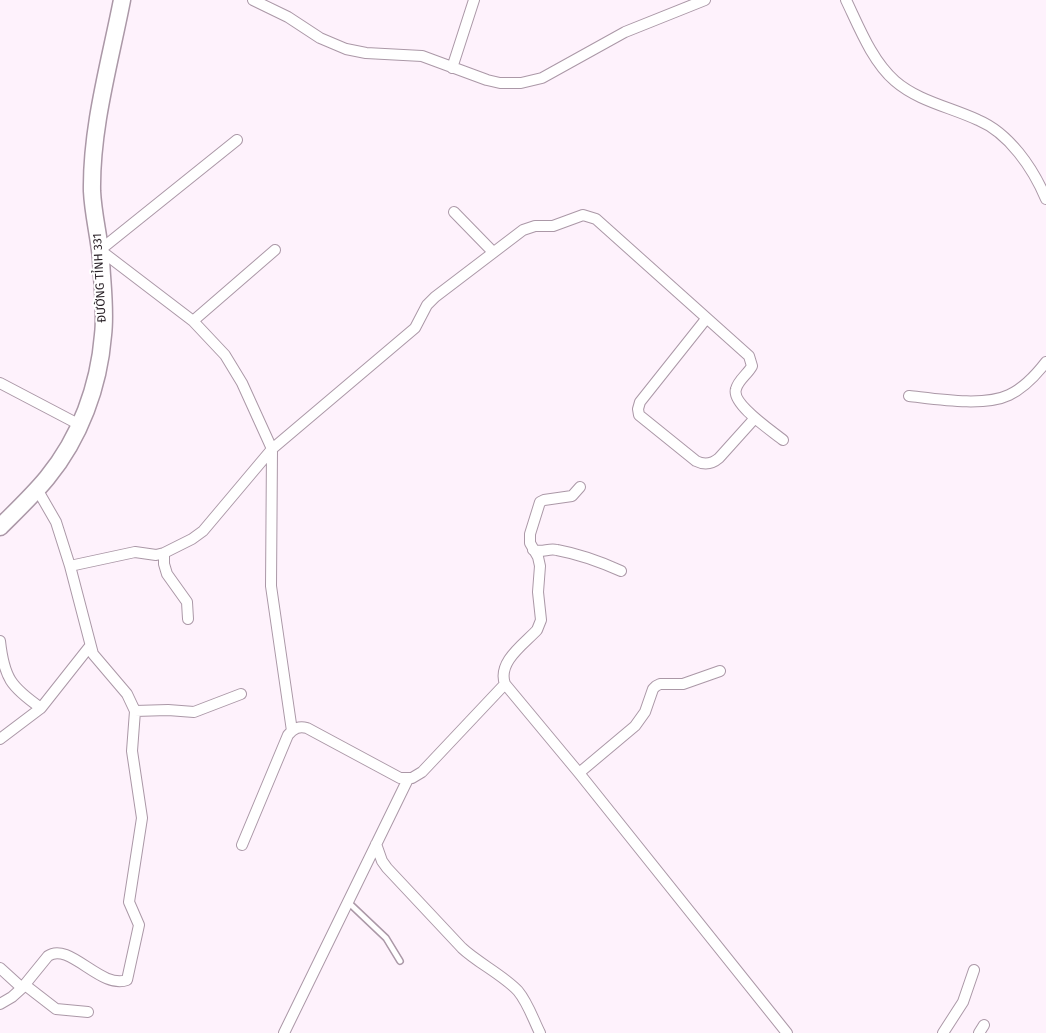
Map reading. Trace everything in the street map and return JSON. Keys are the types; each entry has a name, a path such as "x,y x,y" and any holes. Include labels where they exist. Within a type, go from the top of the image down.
{"main road":[{"name":"ĐƯỜNG TỈNH 331","path":"0,527 47,478 70,444 80,425 97,372 103,334 100,250 92,192 95,136 122,0"}],"street":[{"path":"253,0 288,17 320,38 340,46 366,53 422,56 487,80 510,84 532,82 542,78 635,27 705,0"},
{"path":"452,68 474,0"},
{"path":"846,0 873,52 883,68 895,81 920,97 980,120 998,133 1012,146 1027,165 1042,188 1046,199"},
{"path":"237,140 100,250 193,321 224,355 234,368 272,449 270,586 292,731"},
{"path":"454,212 493,252"},
{"path":"70,566 135,552 164,553 192,539 203,531 272,449 415,328 430,301 493,252 529,227 554,226 583,215 592,217 750,358 752,366 738,384 735,395 739,403 755,418 783,440"},
{"path":"193,321 275,250"},
{"path":"706,319 640,402 639,415 696,461 705,464 715,462 755,418"},
{"path":"909,396 961,401 996,400 1024,386 1046,362"},
{"path":"0,382 80,425"},
{"path":"580,487 570,497 540,502 530,534 530,543 538,557 540,566 538,586 540,623 537,630 507,662 503,672 505,684 579,772 787,1033"},
{"path":"0,1004 12,997 23,987 48,956 58,952 99,974 118,981 124,981 128,977 139,925 129,902 142,818 132,751 135,711 127,694 96,658 90,646 70,566 56,522 37,489"},
{"path":"533,550 542,552 555,550 592,559 621,571"},
{"path":"164,553 164,564 167,574 187,602 188,619"},
{"path":"0,642 2,660 7,676 19,693 41,708"},
{"path":"0,739 41,708 90,646"},
{"path":"579,772 635,726 645,712 656,686 660,684 683,684 720,671"},
{"path":"242,846 288,735 292,731 299,727 307,728 396,776 408,779 422,772 505,684"},
{"path":"135,711 168,710 194,712 241,694"},
{"path":"284,1033 408,779"},
{"path":"376,844 382,861 387,868 462,948 517,990 540,1033"},
{"path":"0,968 23,987 56,1009 88,1012"},
{"path":"942,1033 963,1002 974,970"}],"lane":[{"path":"348,902 386,938 400,961"}]}
